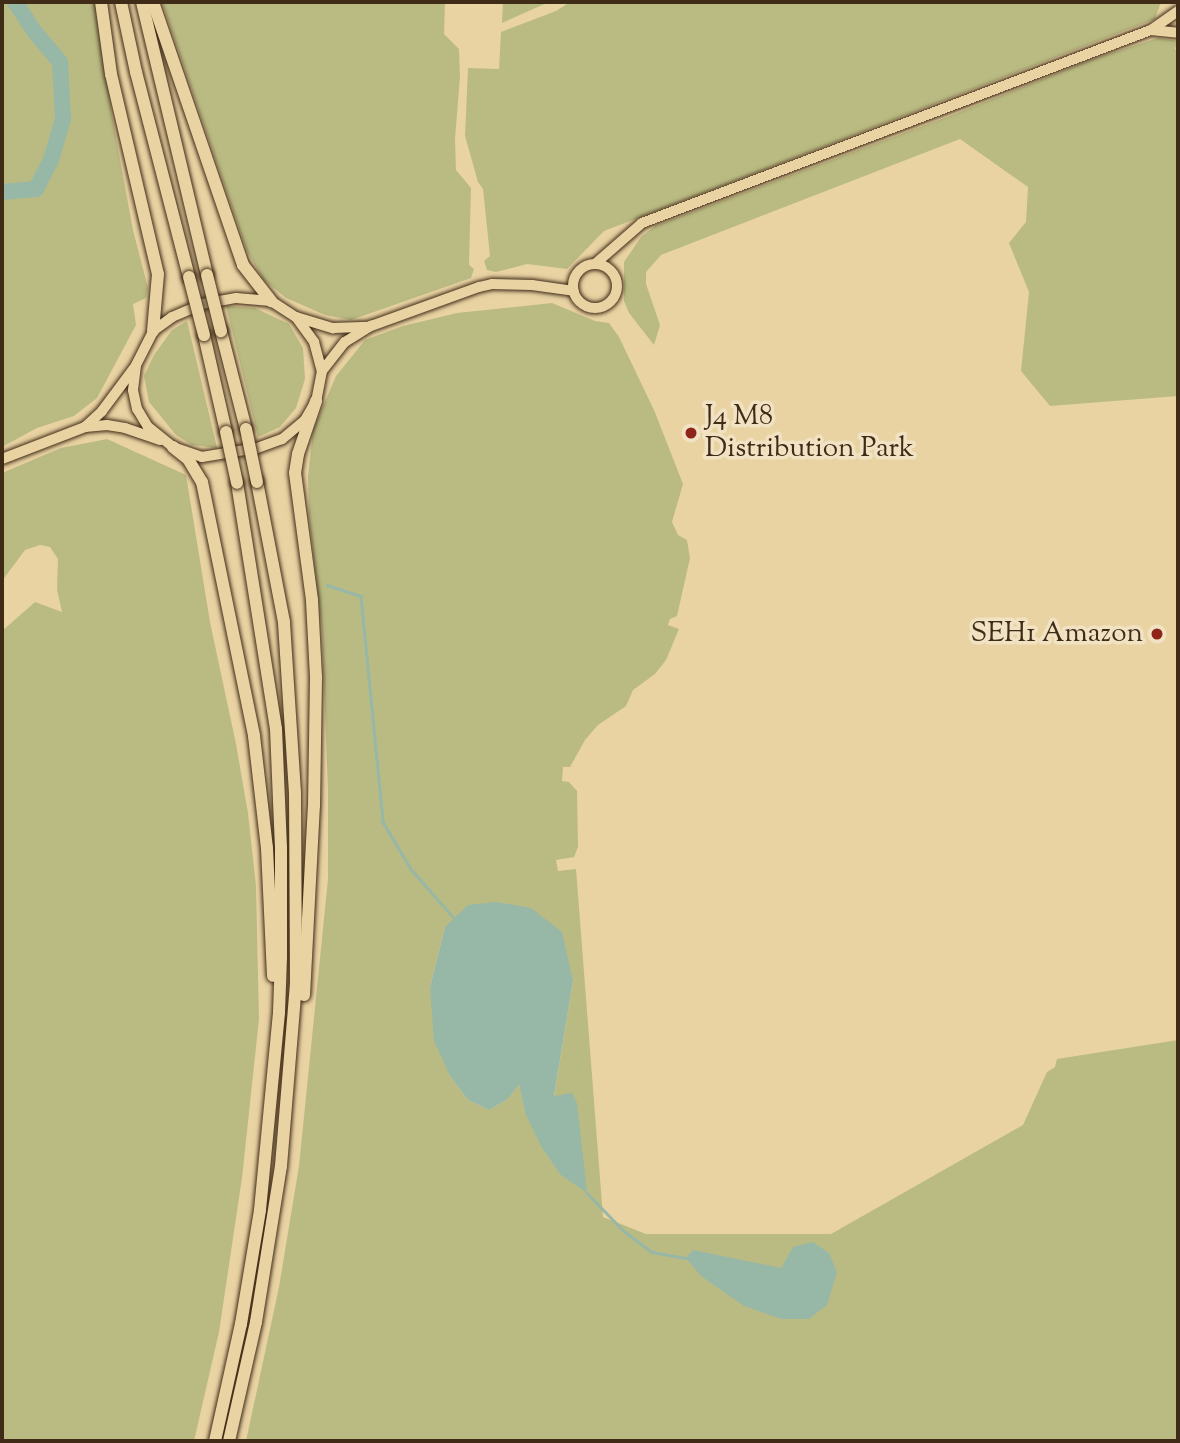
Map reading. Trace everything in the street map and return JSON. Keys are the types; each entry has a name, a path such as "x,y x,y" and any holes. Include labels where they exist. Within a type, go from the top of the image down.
{"highway":[{"path":"101,2 111,74 158,274 153,331"},
{"path":"121,2 136,72 204,335 237,483 276,729 281,957 271,1109 249,1273 215,1441"},
{"path":"142,2 246,429 284,622 295,793 296,984 281,1166 256,1322"},
{"path":"153,2 243,265 271,301"},
{"path":"229,1441 256,1322 288,1156 304,990 314,806 316,677 312,600 295,473 298,454 316,401"},
{"path":"168,444 188,459 199,475 205,494 260,779 272,935 271,1109"}],"main road":[{"path":"554,287 575,278 583,268 595,264 642,223 1151,30 1178,11"},
{"path":"1151,30 1178,33"},
{"path":"610,270 621,241"},
{"path":"575,278 574,291 577,298 590,307 606,305 616,290 617,283 610,270 595,264"},
{"path":"322,371 345,342 371,327 492,284 554,287 574,291"},
{"path":"85,427 102,411 136,365 153,331 172,317 202,304 236,298 271,301 296,317 333,328 371,327"},
{"path":"2,458 85,427 116,426 202,457 257,448 282,439 305,420 316,401 322,371 314,342 296,317"},
{"path":"136,365 133,390 137,409 148,427 168,444"}],"green space":[{"path":"2,2 95,2 133,230 148,288 146,298 133,304 136,325 97,398 74,416 37,428 2,447"},
{"path":"162,2 445,2 444,34 459,49 456,170 471,188 469,265 474,269 471,278 351,320 325,315 286,298 263,279 247,251"},
{"path":"503,2 549,2 502,23"},
{"path":"570,2 1161,2 1155,19 604,231 567,269 527,264 496,272 487,270 484,261 490,256 483,189 478,182 465,136 468,68 499,69 501,32 556,11"},
{"path":"1158,38 1178,41 1175,49 1178,51 1178,396 1050,406 1021,371 1029,292 1009,243 1026,222 1028,187 960,139 661,255 646,272 646,284 660,325 654,345 629,313 624,301 624,262 641,237 655,226 950,116 1096,58"},
{"path":"552,303 595,321 609,323 619,337 654,410 683,484 672,522 678,535 687,540 690,558 677,616 670,619 668,625 679,629 666,660 655,674 633,690 626,706 598,725 585,740 570,767 563,767 562,781 569,782 577,791 578,847 574,857 556,860 558,871 576,869 603,1217 646,1234 831,1234 1023,1125 1047,1072 1055,1067 1057,1059 1178,1040 1178,1441 246,1441 279,1287 299,1166 328,879 328,791 322,630 309,515 308,477 313,430 336,376 365,340 403,326 457,313","holes":["445,927 573,981 554,1097 525,1113 519,1083 508,1099 489,1110 468,1100 450,1076 430,987"]},
{"path":"226,306 255,308 289,324 303,348 305,379 296,408 280,427 258,437"},
{"path":"187,321 217,448 192,445 176,435 149,402 144,376 154,355 172,330"},
{"path":"107,439 186,475 210,622 248,813 256,886 259,1019 242,1178 219,1332 194,1441 2,1441 2,631 35,602 62,612 57,590 58,559 50,547 40,545 25,550 2,581 2,473 61,448"}],"shaded area":[{"path":"496,902 531,908 562,932 573,981 554,1096 572,1093 577,1103 587,1193 561,1175 542,1148 525,1113 519,1084 508,1099 489,1110 468,1100 450,1076 434,1041 430,987 445,927 468,905"},
{"path":"813,1242 829,1253 837,1272 827,1305 809,1319 781,1319 744,1306 701,1276 686,1258 693,1250 781,1268 793,1247"}],"waterway":[{"path":"2,192 36,189 51,160 63,119 60,62 34,31 15,2"},
{"path":"327,585 361,596 383,822 411,869 454,918"},
{"path":"587,1193 624,1231 652,1252 686,1258"}],"place":[{"name":"J4 M8 Distribution Park","path":"691,433"},
{"name":"SEH1 Amazon","path":"1157,634"}]}
